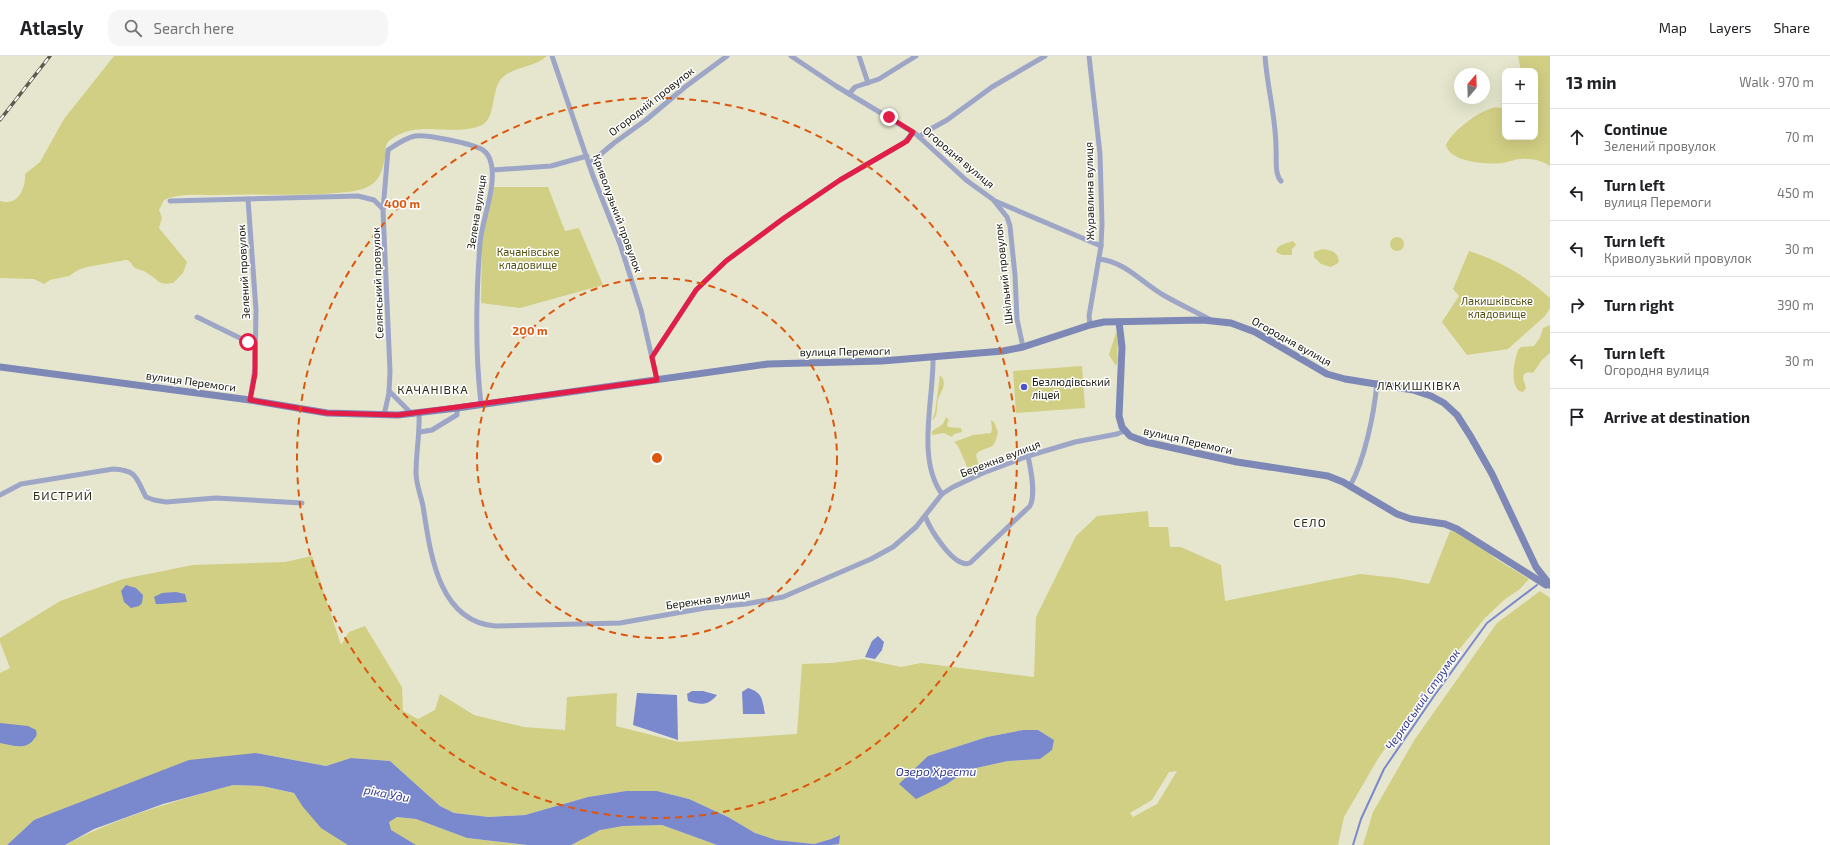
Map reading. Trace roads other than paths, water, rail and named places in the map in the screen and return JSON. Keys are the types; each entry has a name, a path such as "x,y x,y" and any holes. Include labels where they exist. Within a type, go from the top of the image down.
{"street":[{"name":"Криволузький провулок","path":"552,56 586,156 620,244 639,305 657,380"},
{"name":"Огородній провулок","path":"590,164 614,143 646,120 727,56"},
{"name":"Огородня вулиця","path":"791,56 849,94 913,132 966,180 995,201 1101,246"},
{"path":"858,56 868,84"},
{"path":"849,94 855,87 868,84 916,56"},
{"path":"919,137 947,120 992,88 1045,56"},
{"name":"Журавлина вулиця","path":"1089,56 1100,154 1102,214 1101,246 1090,312 1090,325"},
{"path":"1265,56 1267,84 1276,137 1277,172 1281,181"},
{"path":"652,357 694,293 726,261 784,218 840,180 904,143 913,132"},
{"name":"Зелена вулиця","path":"388,150 402,141 416,136 464,143 485,152 490,160 493,180 480,246 477,358 481,404"},
{"name":"Селянський провулок","path":"384,415 389,390 390,340 383,210 388,150"},
{"path":"492,170 551,166 586,156"},
{"path":"170,201 358,196 374,200 383,210"},
{"name":"Зелений провулок","path":"248,199 256,307 255,374 250,400"},
{"name":"Шкільний провулок","path":"995,201 1007,217 1010,226 1015,275 1017,319 1023,347"},
{"name":"Огородня вулиця","path":"1099,259 1113,261 1122,265 1164,296 1210,320 1231,323 1250,330 1327,374 1345,379 1377,383 1426,394 1444,403 1457,415 1490,471 1536,567 1550,586"},
{"name":"Зелений провулок","path":"197,318 248,342 255,343"},
{"name":"вулиця Перемоги","path":"0,367 250,400 327,413 384,415 457,408 773,364 882,361 995,352 1023,347 1090,325 1119,322 1210,320"},
{"path":"1119,322 1122,347 1118,416 1124,431"},
{"path":"934,357 933,388 929,417 929,447 933,481 942,494"},
{"path":"1350,486 1358,469 1368,433 1377,383"},
{"path":"389,390 416,413"},
{"path":"420,432 432,430 457,415 457,408"},
{"name":"Бережна вулиця","path":"416,413 420,432 416,474 434,566 446,592 459,611 468,619 487,626 620,623 705,608 776,599 883,553 904,538 925,516 942,494 949,489 983,473 1028,456 1075,442 1117,434 1124,431"},
{"name":"вулиця Перемоги","path":"1124,431 1133,438 1146,442 1249,464 1328,476 1350,486 1397,514 1411,519 1445,524 1456,529 1550,586"},
{"path":"925,516 932,532 952,556 960,563 970,563 1030,506 1032,498 1032,477 1028,456"},
{"path":"0,495 21,484 113,469 123,470 133,475 140,482 146,497 154,500 179,502 216,498 302,504"}],"water":[{"path":"126,585 136,588 143,595 142,603 139,606 131,608 124,602 121,591"},
{"path":"176,592 185,594 187,602 156,604 154,597 162,593"},
{"path":"878,636 884,642 882,650 875,659 865,657 872,641"},
{"path":"748,688 757,692 761,697 765,714 743,714 742,692"},
{"path":"692,691 703,691 717,695 714,699 707,703 697,703 688,701 687,694"},
{"path":"637,693 677,695 678,740 633,725"},
{"path":"0,723 28,726 36,730 37,734 31,743 23,746 0,743"},
{"name":"Озеро Хрести","path":"1023,730 1038,730 1054,740 1052,750 1040,759 1008,761 967,770 947,784 916,799 899,784 928,756 987,737"},
{"name":"ріка Уди","path":"256,753 326,766 351,758 390,761 440,806 454,813 489,817 525,815 588,797 626,791 657,791 689,799 728,817 755,833 776,840 814,844 840,835 839,844 717,845 662,825 623,826 600,830 571,845 527,845 467,838 416,819 397,817 389,822 391,830 416,845 348,845 321,828 303,807 294,793 262,786 233,785 163,804 94,829 65,845 7,845 34,820 189,760"}],"waterway":[{"name":"Черкаський струмок","path":"1353,845 1361,819 1384,769 1434,696 1487,623 1537,585"}],"railway":[{"path":"0,120 50,56"}],"place":[{"name":"Безлюдівський ліцей","path":"1024,387"}],"district":[{"name":"ЛАКИШКІВКА","path":"1419,385"},
{"name":"КАЧАНІВКА","path":"433,389"},
{"name":"БИСТРИЙ","path":"63,495"},
{"name":"СЕЛО","path":"1310,522"}],"park label":[{"name":"Качанівське кладовище","path":"528,257"},
{"name":"Лакишківське кладовище","path":"1497,306"}]}
